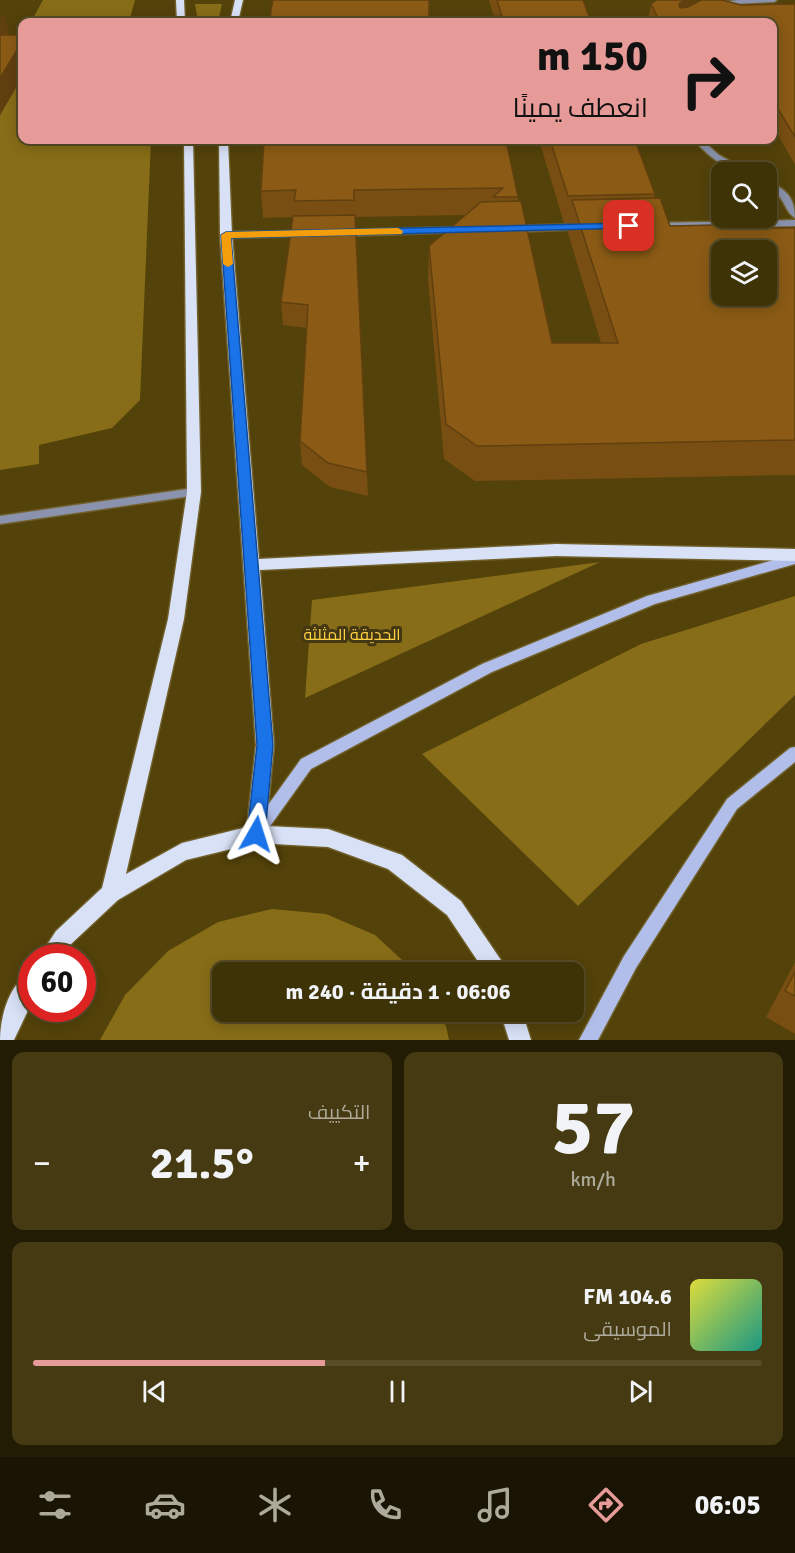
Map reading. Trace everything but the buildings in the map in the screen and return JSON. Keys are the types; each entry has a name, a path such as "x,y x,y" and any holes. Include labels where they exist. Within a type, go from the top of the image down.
{"main road":[{"path":"180,0 181,18"},
{"path":"235,18 239,0"},
{"path":"111,893 176,620 194,492 188,144"},
{"path":"223,144 226,235 265,745 256,834"},
{"path":"251,565 556,550 795,557"},
{"path":"59,944 111,893 182,852 256,834 328,837 395,862 454,908 491,962"},
{"path":"3,1040 18,1006"},
{"path":"514,1022 520,1040"}],"street":[{"path":"710,4 774,0"},
{"path":"702,144 716,157 726,162"},
{"path":"777,188 782,191 795,215"},
{"path":"641,226 795,223"},
{"path":"499,229 593,227"},
{"path":"333,233 475,230"},
{"path":"226,235 321,233"},
{"path":"0,520 194,492"},
{"path":"256,834 306,764 487,668 652,600 795,557"},
{"path":"588,1040 630,962 732,804 795,753"}],"green space":[{"path":"43,0 135,0 130,18 33,18"},
{"path":"195,4 222,4 219,18 197,18"},
{"path":"18,84 18,144 151,144 140,400 112,428 39,445 39,464 0,470 0,115"},
{"name":"الحديقة المثلثة","path":"600,562 305,698 312,600"},
{"path":"795,596 795,695 578,906 422,754 641,644"},
{"path":"272,909 326,914 375,935 404,962 212,962 212,1022 444,1022 449,1040 100,1040 125,995 168,951 218,922"}],"slow traffic":[{"path":"228,264 226,235 398,231"}],"route":[{"path":"256,834 265,745 226,235 629,226"}]}
